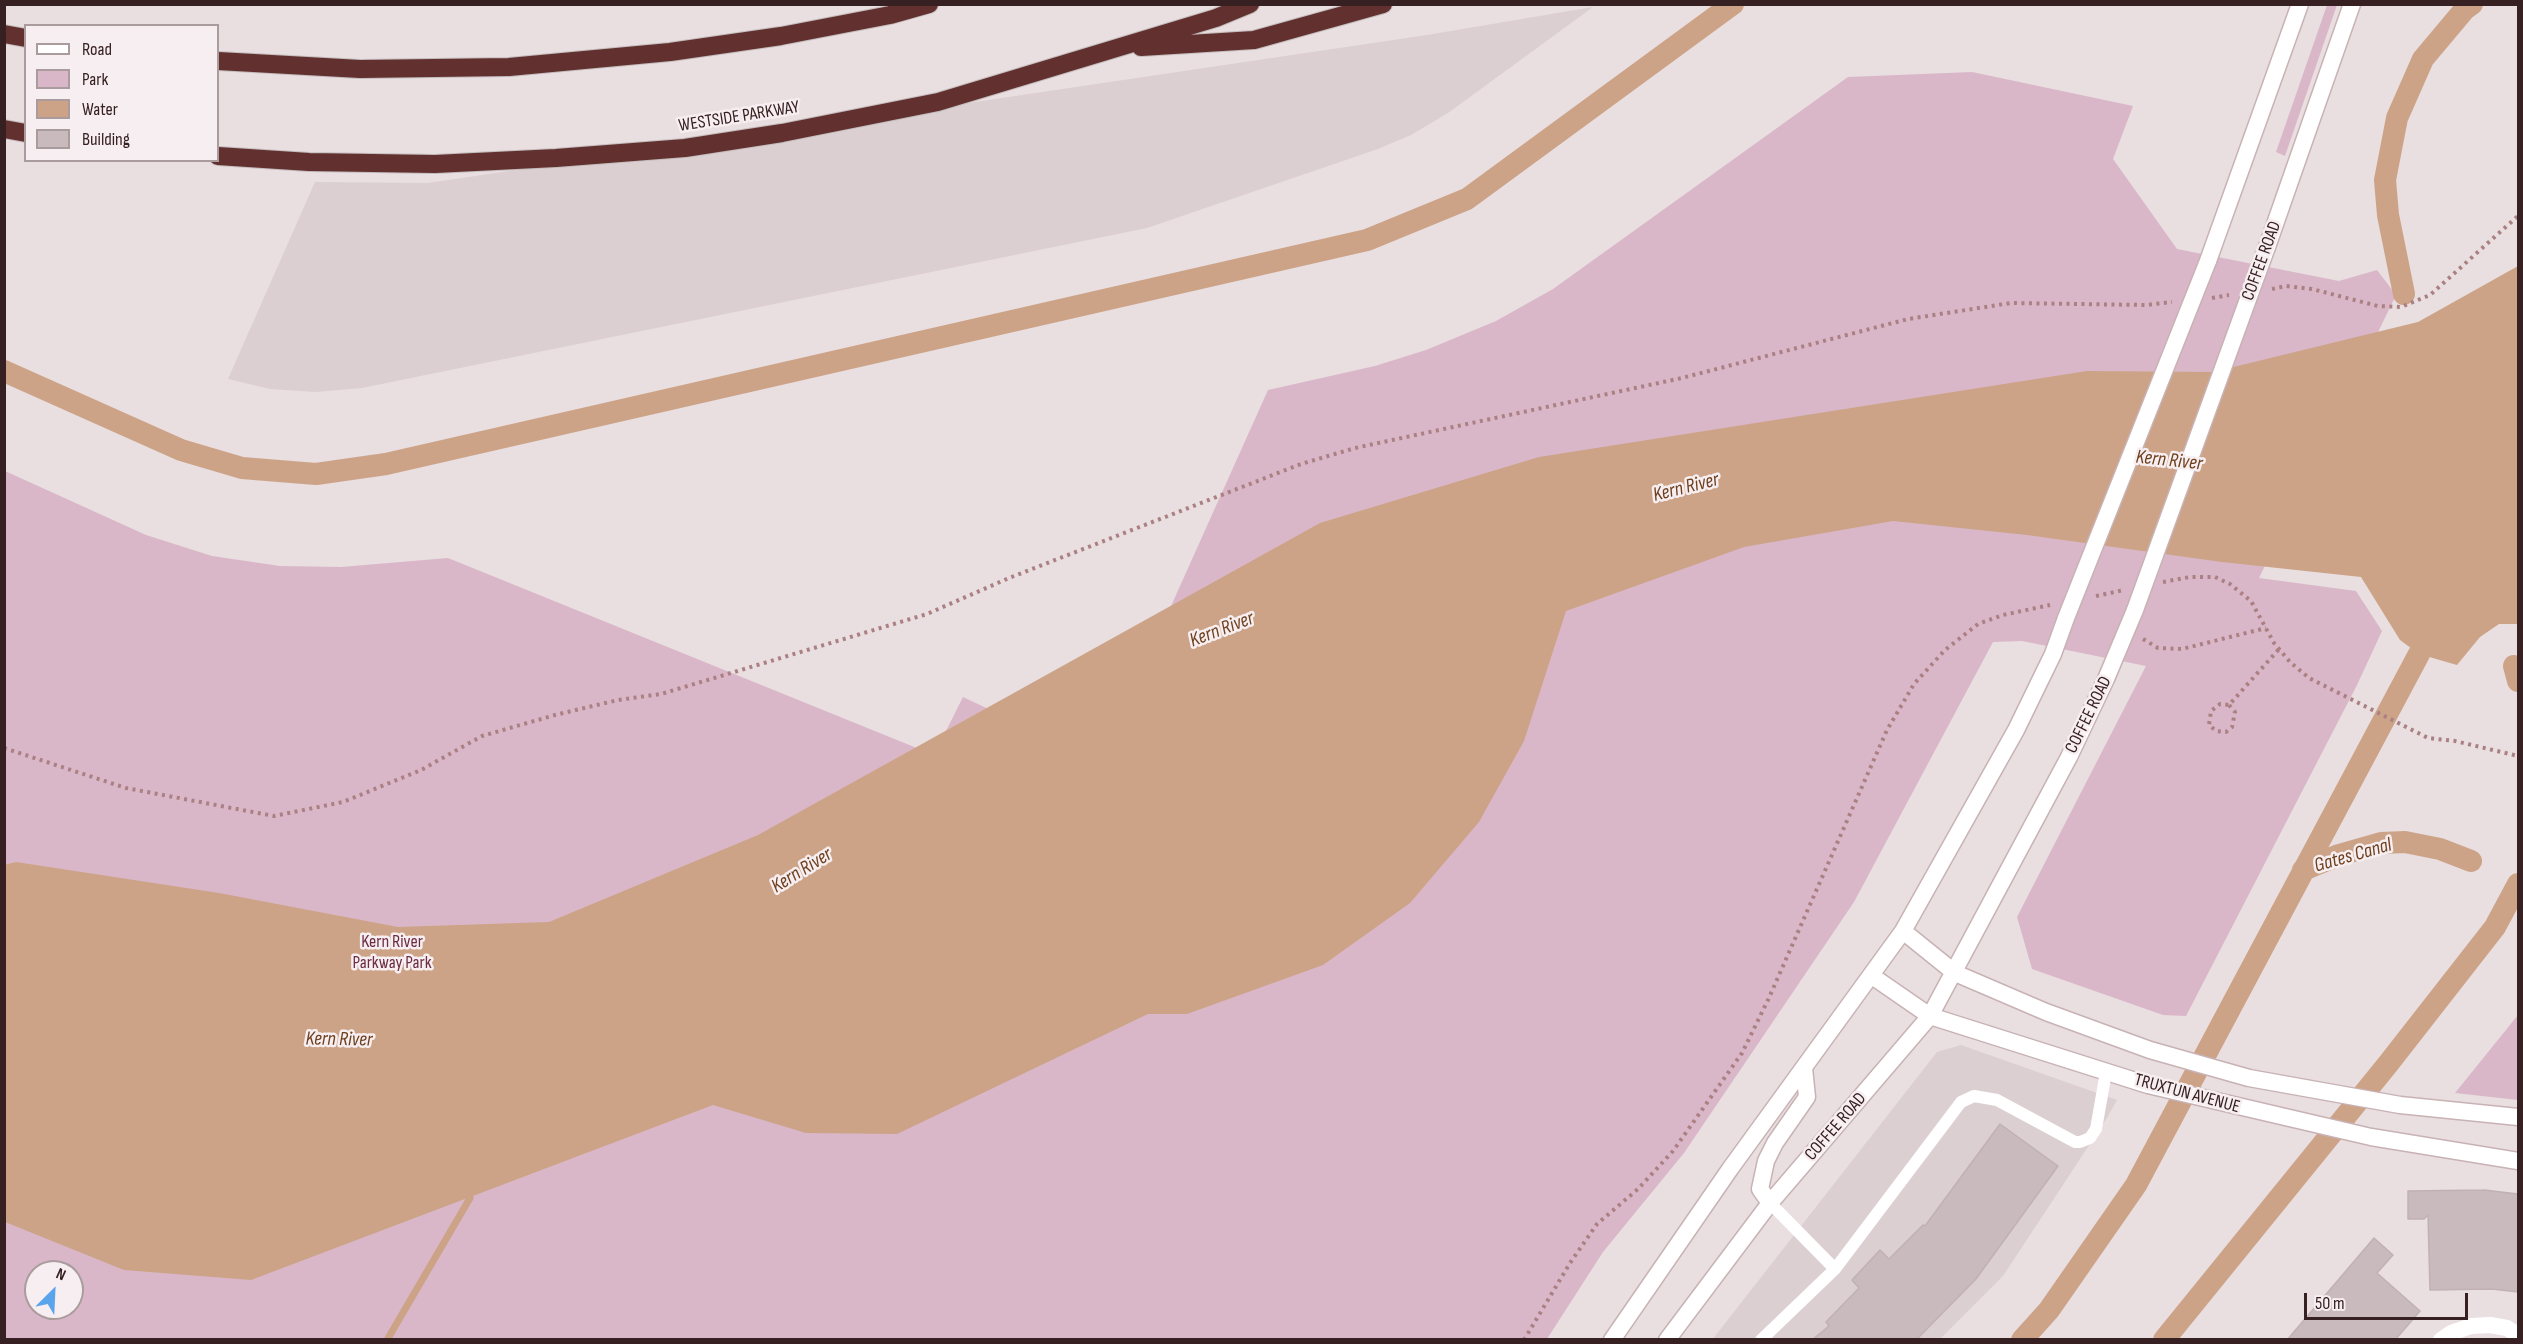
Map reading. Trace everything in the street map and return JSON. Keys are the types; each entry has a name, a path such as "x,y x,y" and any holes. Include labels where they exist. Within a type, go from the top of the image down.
{"highway":[{"path":"219,61 360,69 509,67 670,52 770,38 890,15 929,4"},
{"name":"WESTSIDE PARKWAY","path":"219,156 309,162 435,164 556,159 685,148 782,133 938,102 1216,18 1250,4"},
{"path":"1109,49 1254,40 1383,4"},
{"path":"4,34 24,38"},
{"path":"4,129 24,133"}],"main road":[{"path":"1612,1340 1724,1178 1904,931 2016,730 2053,654 2064,610 2208,261 2300,4"},
{"name":"COFFEE ROAD","path":"1667,1340 1770,1203 1930,1016 2069,757 2106,679 2135,610 2267,247 2352,4"},
{"name":"TRUXTUN AVENUE","path":"1904,931 1955,973 2046,1012 2150,1050 2249,1078 2400,1105 2518,1117"},
{"name":"TRUXTUN AVENUE","path":"1872,976 1930,1016 2148,1085 2372,1137 2518,1161"},
{"path":"1770,1203 1760,1189 1766,1161 1807,1097 1804,1068"},
{"path":"2441,1340 2451,1333 2471,1326 2490,1325 2507,1328 2518,1335"}],"lane":[{"path":"1761,1340 1834,1269 1966,1098 1986,1097 1997,1100 2075,1142 2080,1142 2090,1138 2096,1129 2106,1072"},
{"path":"1770,1203 1834,1269"}],"path":[{"path":"2264,290 2286,286 2312,289 2378,306 2401,307 2430,296 2518,216"},
{"path":"2206,298 2241,294"},
{"path":"4,748 126,788 274,816 332,805 421,770 482,736 607,702 661,694 927,614 1009,578 1301,464 1355,448 1682,378 1908,319 2011,303 2146,305 2182,301"},
{"path":"2155,584 2190,577 2215,577 2230,584 2251,601 2279,649 2309,678 2357,700 2428,738 2455,741 2516,755"},
{"path":"2085,598 2131,589"},
{"path":"1524,1340 1570,1263 1598,1224 1638,1189 1673,1151 1742,1053 1768,1000 1887,730 1914,684 1945,650 1978,624 2003,615 2064,610"},
{"path":"2126,631 2158,648 2182,649 2266,628"},
{"path":"2229,705 2279,649"},
{"path":"2220,704 2229,705 2235,712 2232,727 2226,732 2216,731 2209,725 2211,711 2220,704"}],"shaded area":[{"path":"1593,7 1448,113 1411,135 1378,149 1147,228 362,388 316,392 270,389 228,379 315,182 428,183 1427,35"},
{"path":"1961,1045 2117,1100 2003,1276 1940,1339 1712,1340 1937,1052"}],"green space":[{"path":"2327,5 2337,5 2285,156 2276,152"},
{"name":"Kern River Parkway Park","path":"1972,72 2133,106 2113,159 2177,249 2339,281 2377,270 2396,295 2259,578 2356,591 2382,631 2357,685 2186,1016 2163,1015 2032,969 2017,917 2146,666 2022,641 1993,642 1854,902 1684,1153 1603,1252 1547,1339 5,1340 5,471 146,535 212,556 280,566 341,567 448,558 934,755 963,697 1101,762 1268,390 1375,366 1426,350 1496,321 1553,289 1848,77"},
{"path":"2518,1015 2518,1100 2455,1093"}],"water":[{"name":"Kern River","path":"2518,266 2518,624 2499,624 2480,637 2457,665 2419,654 2400,640 2361,577 2222,562 2027,535 1893,521 1744,547 1566,611 1524,741 1479,822 1410,903 1323,965 1187,1014 1148,1014 897,1134 806,1133 713,1105 251,1280 124,1270 5,1222 4,865 16,862 219,893 398,927 549,922 758,835 1320,523 1539,457 2087,371 2213,372 2418,322"}],"building":[{"path":"2000,1124 2058,1166 1976,1279 1916,1340 1812,1340 1829,1326 1826,1322 1859,1288 1852,1280 1880,1250 1889,1259 1923,1225 1925,1226"},
{"path":"2484,1190 2518,1194 2518,1292 2492,1289 2430,1290 2428,1215 2424,1219 2408,1219 2408,1191"},
{"path":"2374,1238 2393,1255 2377,1273 2420,1311 2395,1340 2287,1340"}],"waterway":[{"path":"4,371 181,450 242,468 316,474 386,464 1367,240 1467,199 1733,4"},
{"path":"2404,294 2388,215 2385,180 2397,118 2423,59 2465,9 2472,4"},
{"path":"2022,1340 2049,1310 2136,1185 2419,654"},
{"path":"2514,666 2518,681"},
{"name":"Gates Canal","path":"2303,870 2339,855 2381,843 2405,842 2440,849 2471,861"},
{"path":"2164,1340 2388,1064 2495,927 2518,884"},
{"path":"387,1340 470,1198"}]}
